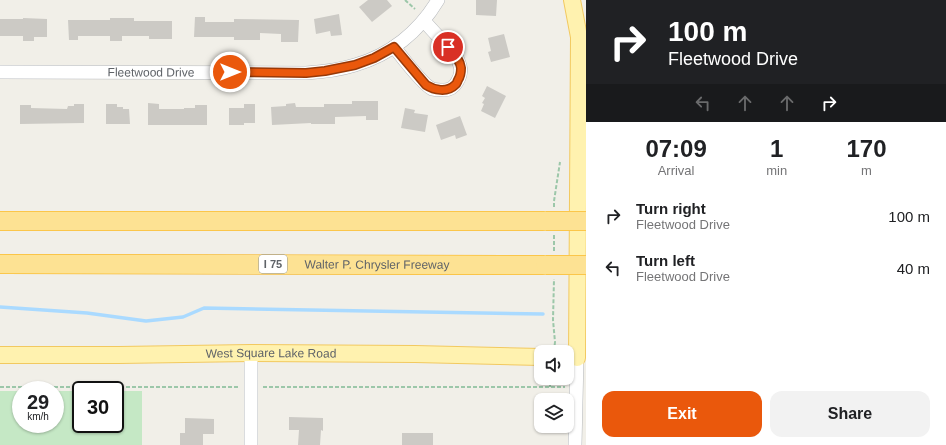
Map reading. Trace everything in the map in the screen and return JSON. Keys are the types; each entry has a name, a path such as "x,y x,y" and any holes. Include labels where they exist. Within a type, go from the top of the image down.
{"highway":[{"path":"0,221 586,221"},
{"name":"Walter P. Chrysler Freeway","path":"0,264 586,265"}],"main road":[{"path":"572,0 579,37 577,358"},
{"path":"579,37 586,11"},
{"name":"West Square Lake Road","path":"0,355 251,353 415,354 534,357"}],"street":[{"name":"Fleetwood Drive","path":"0,72 306,73 325,71 355,65 374,58 394,47 409,36 424,21 438,0"},
{"path":"394,47 426,85 432,89 447,90 455,86 460,78 461,68 456,56 424,21"},
{"path":"251,353 251,445"},
{"path":"576,445 577,358"}],"path":[{"path":"405,0 415,8"},
{"path":"0,387 244,387"},
{"path":"259,387 565,387"}],"green space":[{"path":"0,391 12,391 12,433 64,433 64,391 72,391 72,433 124,433 124,391 142,391 142,445 0,445"}],"building":[{"path":"368,0 387,0 392,6 372,22 359,7"},
{"path":"476,0 497,0 496,16 476,15"},
{"path":"339,14 342,35 331,36 330,31 316,34 314,19"},
{"path":"195,17 205,17 205,22 234,22 234,19 299,20 298,42 281,42 281,34 260,33 260,40 234,40 234,37 194,37"},
{"path":"110,18 134,18 134,21 172,21 172,39 149,39 149,36 122,36 122,41 110,41 110,36 78,36 78,40 69,40 68,20 110,20"},
{"path":"0,19 47,19 47,37 34,37 34,41 23,41 23,36 0,36"},
{"path":"504,34 510,57 491,62 488,52 491,51 488,38"},
{"path":"487,86 506,96 495,118 481,111 484,104 482,103 485,98 482,96"},
{"path":"352,101 378,101 378,120 366,120 366,116 335,117 335,124 311,123 272,125 271,107 286,106 286,104 295,103 296,107 324,107 324,104 352,104"},
{"path":"148,103 159,104 159,109 184,109 195,108 195,105 207,105 207,125 148,125"},
{"path":"74,104 84,104 84,123 20,124 20,105 31,105 31,108 67,109 68,106 74,106"},
{"path":"106,104 117,104 117,107 129,109 130,124 106,124"},
{"path":"244,104 255,104 255,123 229,125 229,108 244,108"},
{"path":"405,108 415,110 414,113 428,115 425,132 401,128"},
{"path":"460,116 467,135 456,139 455,135 441,140 436,125"},
{"path":"289,417 323,418 323,431 321,430 320,445 298,445 299,430 289,430"},
{"path":"185,418 214,419 214,434 203,434 203,445 180,445 180,433 185,433"},
{"path":"402,433 433,433 433,445 402,445"}],"waterway":[{"path":"0,307 87,313 146,321 183,317 204,308 543,314"}],"route":[{"path":"230,72 306,73 341,69 374,58 394,47 426,85 432,89 447,90 455,86 460,78 461,68 456,56 448,47"}]}
